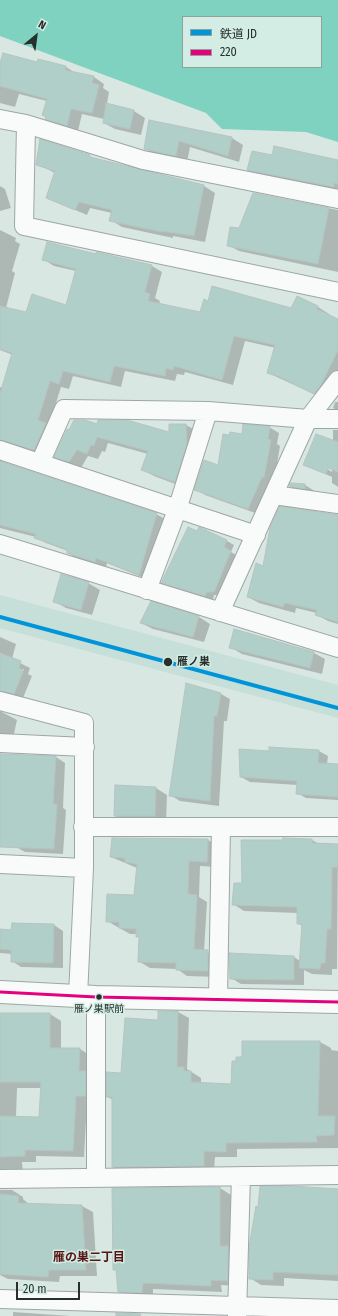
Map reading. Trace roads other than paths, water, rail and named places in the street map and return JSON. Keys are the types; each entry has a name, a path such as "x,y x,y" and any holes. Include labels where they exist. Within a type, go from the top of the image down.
{"main road":[{"path":"0,992 87,996 338,1002"}],"street":[{"path":"0,119 26,124 143,160 338,199"},
{"path":"26,124 24,226 338,292"},
{"path":"220,612 308,419 338,380"},
{"path":"40,463 64,409 208,411 308,419 338,419"},
{"path":"147,590 177,510 208,411"},
{"path":"0,450 256,535"},
{"path":"274,495 338,504"},
{"path":"0,544 338,648"},
{"path":"0,701 84,723 85,747 83,827 87,996 96,1178"},
{"path":"0,743 85,747"},
{"path":"83,827 338,828"},
{"path":"218,998 221,827"},
{"path":"0,864 84,868"},
{"path":"0,1179 338,1175"},
{"path":"238,1311 241,1176"},
{"path":"0,1299 238,1311 338,1309"}],"rail line":[{"name":"JD","path":"0,617 338,708"}],"place":[{"name":"雁ノ巣","path":"168,662"},
{"name":"雁ノ巣駅前","path":"99,997"}],"district":[{"name":"雁の巣二丁目","path":"89,1258"}]}
